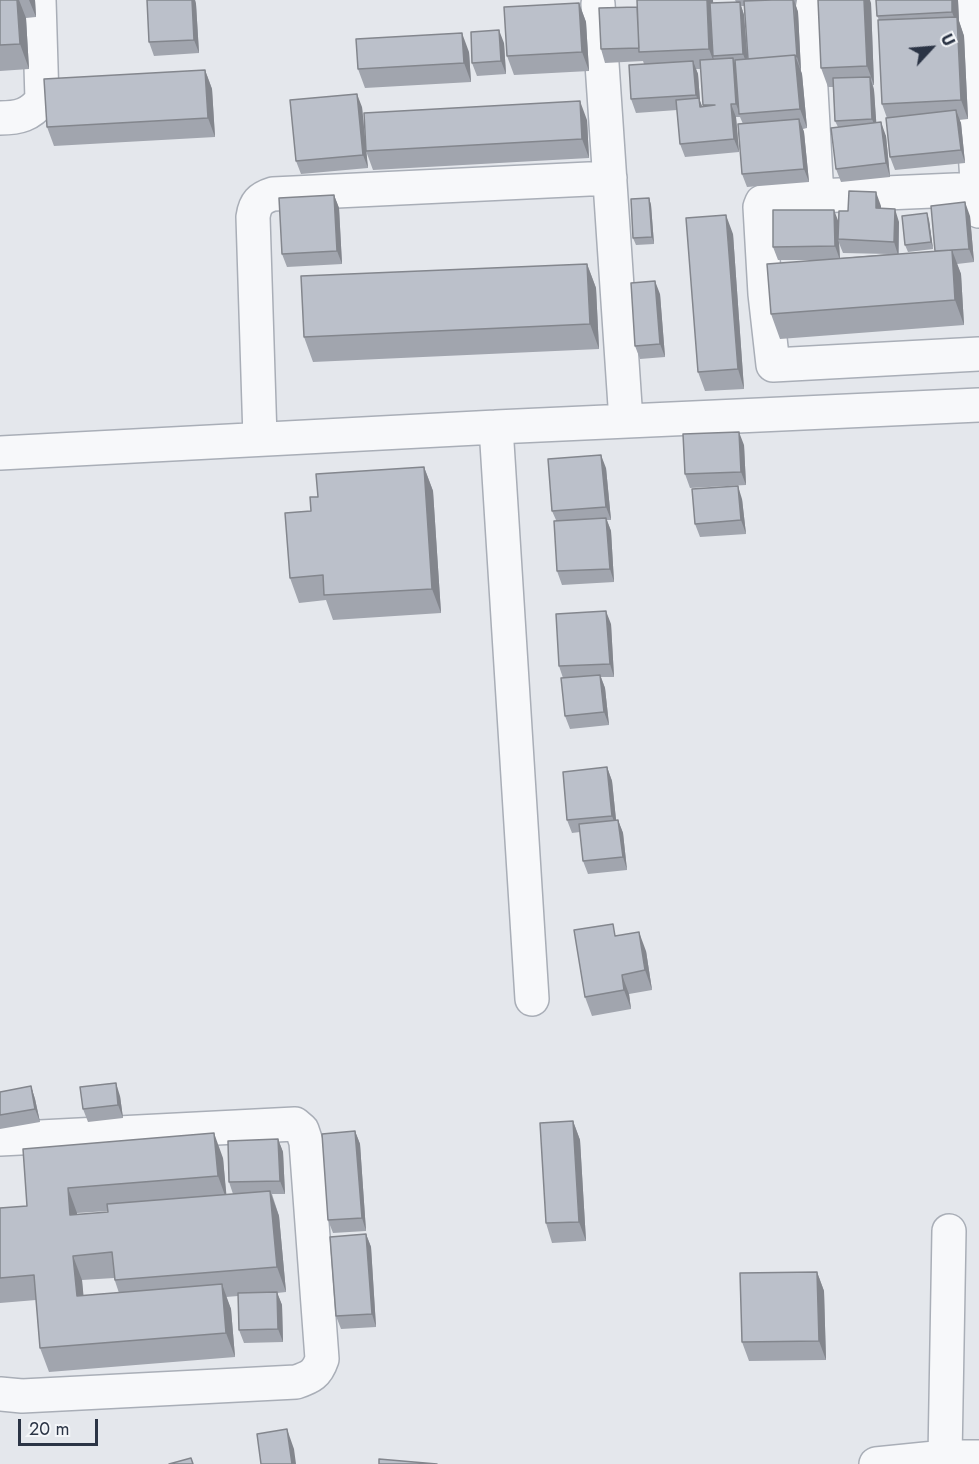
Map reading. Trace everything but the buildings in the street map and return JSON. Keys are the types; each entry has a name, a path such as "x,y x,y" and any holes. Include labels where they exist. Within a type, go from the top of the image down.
{"street":[{"path":"0,118 19,118 33,111 42,100 39,0"},
{"path":"806,0 817,197"},
{"path":"965,0 978,196 770,198 762,202 760,207 766,304 773,365 979,354"},
{"path":"598,4 626,421"},
{"path":"260,438 253,217 254,206 262,197 273,194 610,178"},
{"path":"0,453 260,438 979,405"},
{"path":"496,427 532,999"},
{"path":"0,1139 295,1124 302,1130 306,1142 322,1359 318,1371 309,1378 296,1382 22,1396 0,1394"},
{"path":"945,1457 949,1231"},
{"path":"876,1464 945,1457 979,1457"}]}
